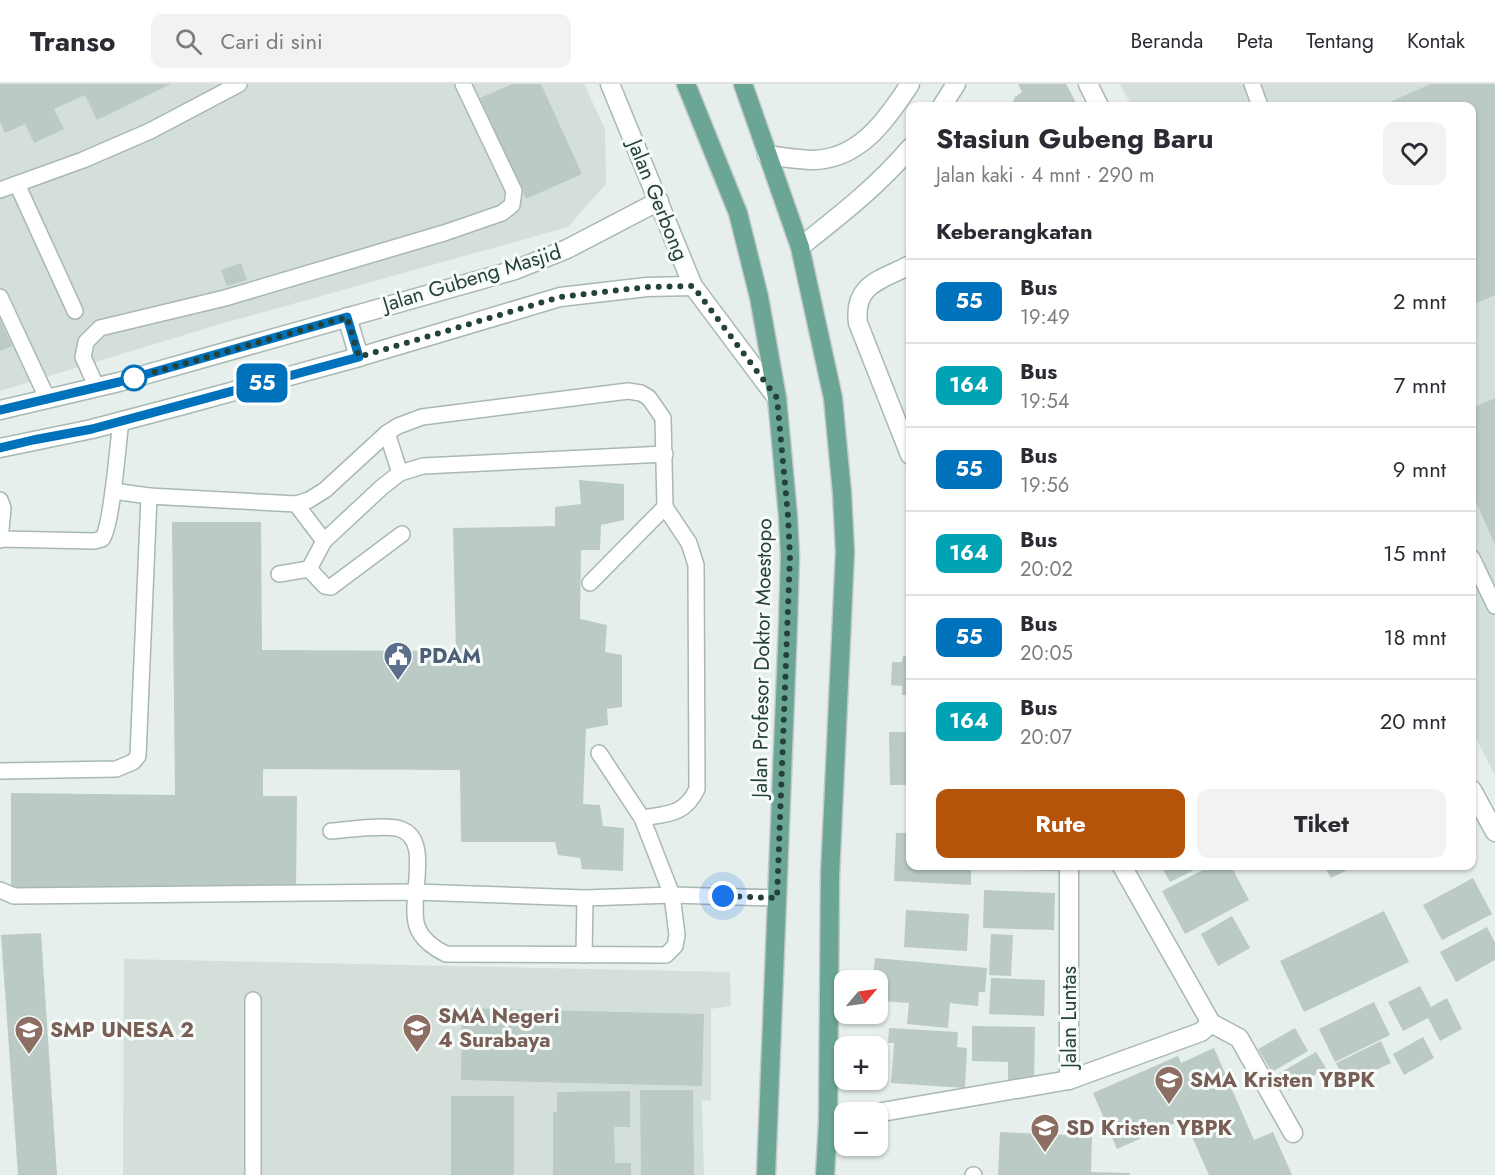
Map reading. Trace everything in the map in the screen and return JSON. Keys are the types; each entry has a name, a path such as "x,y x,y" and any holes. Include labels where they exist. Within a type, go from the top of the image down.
{"main road":[{"name":"Jalan Profesor Doktor Moestopo","path":"686,84 738,213 759,297 777,398 788,516 790,556 766,1175"},
{"path":"743,85 800,247 833,398 842,493 845,552 830,876 836,1102"},
{"path":"825,1175 834,1130"}],"street":[{"name":"Jalan Gerbong","path":"610,84 693,286 777,398"},
{"path":"767,155 811,160 850,152 882,124 910,84"},
{"path":"945,102 956,84"},
{"path":"1088,84 1097,102"},
{"path":"800,247 864,196 906,153"},
{"name":"Jalan Gubeng Masjid","path":"0,410 97,388 514,270 567,249 659,201"},
{"path":"906,267 866,289 861,295 857,310 858,323 906,445"},
{"name":"Jalan Gubeng Masjid","path":"0,448 121,422 359,357 560,297 647,287 693,286"},
{"path":"347,317 359,357"},
{"path":"1476,797 1495,832"},
{"name":"Jalan Luntas","path":"888,1111 1069,1080 1068,870"},
{"path":"1124,870 1211,1023 1239,1038 1293,1132"},
{"path":"1069,1080 1202,1032 1211,1023"}],"lane":[{"path":"0,190 83,160 150,131 239,84"},
{"path":"97,388 83,357 86,342 100,328 225,298 302,276 444,233 502,213 512,205 514,191 463,84"},
{"path":"1252,84 1258,102"},
{"path":"17,184 75,311"},
{"path":"0,297 48,400"},
{"path":"113,491 149,496 296,504 309,500 325,490 387,433 422,417 634,391 649,398 663,418 665,507 689,543 696,565 697,789 688,805 682,809 642,818"},
{"path":"0,500 3,508 1,539 94,541 102,539 106,533 113,491 121,422"},
{"path":"387,433 400,473"},
{"path":"309,569 324,541 400,473 423,466 665,454"},
{"path":"0,771 116,769 133,762 138,756 149,496"},
{"path":"296,504 324,541"},
{"path":"590,583 665,507"},
{"path":"309,569 325,586 331,587 402,534"},
{"path":"1476,566 1495,606"},
{"path":"279,574 309,569"},
{"path":"331,831 388,828 408,833 415,841 418,858 414,892 417,927 432,948 446,954 666,955 675,946 677,935 672,895 642,818 599,753"},
{"path":"0,890 15,896 414,892 585,898 672,895 777,898"},
{"path":"584,955 585,898"},
{"path":"253,1000 253,1175"}],"shaded area":[{"path":"0,84 584,84 605,129 606,184 568,227 217,325 0,391"},
{"path":"1120,84 1495,84 1495,775 1476,739 1476,102 1130,102"},
{"name":"SMA Negeri 4 Surabaya","path":"124,959 730,972 731,1006 711,1009 711,1100 702,1101 704,1175 123,1175"}],"building":[{"path":"0,84 171,84 97,120 85,95 54,109 64,129 34,143 25,124 5,133 0,122"},
{"path":"512,84 541,84 582,174 526,199 480,98"},
{"path":"1018,84 1066,84 1076,102 1013,102 1022,92"},
{"path":"1431,84 1495,84 1495,295 1476,303 1476,102 1390,102"},
{"path":"241,263 247,280 227,286 221,270"},
{"path":"0,320 12,346 0,351"},
{"path":"1495,398 1495,545 1476,502 1476,406"},
{"name":"PDAM","path":"579,480 624,484 624,520 601,525 600,550 581,550 580,619 607,625 605,652 622,655 622,707 607,709 608,725 586,729 583,804 600,805 603,826 624,828 623,871 582,869 580,858 558,855 555,842 461,842 460,770 263,769 263,796 297,796 296,893 11,890 11,793 175,795 172,522 261,522 262,650 456,651 453,528 555,526 555,507 581,504"},
{"path":"903,656 906,656 906,695 902,695 902,686 891,685 892,662 902,662"},
{"path":"889,732 906,732 906,785 890,785"},
{"path":"896,833 906,833 906,870 971,870 971,885 894,881"},
{"path":"1012,870 1058,870 1058,871"},
{"path":"1163,870 1194,870 1170,882"},
{"path":"1203,870 1233,870 1249,900 1185,934 1162,891"},
{"path":"1326,870 1347,870 1331,878"},
{"path":"1473,878 1492,914 1442,940 1423,905"},
{"path":"984,890 1055,893 1054,930 983,928"},
{"path":"906,910 969,914 967,951 904,947"},
{"path":"1384,911 1409,962 1304,1012 1280,961"},
{"path":"1232,916 1250,948 1218,966 1201,934"},
{"path":"1487,927 1495,943 1495,960 1456,982 1440,952"},
{"name":"SMP UNESA 2","path":"41,933 57,1175 18,1175 1,935"},
{"path":"991,934 1013,935 1011,976 989,975"},
{"path":"875,958 987,968 985,992 979,992 978,1006 950,1003 948,1028 907,1024 909,1003 888,1002 888,970 874,970"},
{"path":"991,978 1045,980 1044,1016 989,1014"},
{"path":"1420,986 1431,1007 1447,998 1462,1029 1440,1041 1428,1018 1403,1031 1388,1002"},
{"path":"1374,1002 1390,1035 1335,1062 1319,1029"},
{"path":"462,1008 704,1014 702,1086 461,1080"},
{"path":"972,1026 1035,1027 1034,1085 1008,1084 1008,1062 972,1061"},
{"path":"889,1028 958,1032 957,1047 967,1048 965,1088 891,1083 894,1043 888,1043"},
{"path":"1295,1028 1308,1051 1272,1072 1258,1049"},
{"path":"1423,1037 1434,1058 1404,1075 1393,1054"},
{"path":"1381,1041 1391,1063 1346,1084 1336,1063"},
{"name":"SMA Kristen YBPK","path":"1214,1048 1254,1140 1273,1132 1292,1175 1209,1175 1184,1119 1117,1149 1093,1093 1178,1056 1181,1063"},
{"path":"1316,1052 1326,1068 1288,1091 1278,1074"},
{"path":"640,1090 693,1090 694,1175 641,1175"},
{"path":"630,1091 630,1127 614,1127 615,1163 631,1163 631,1175 553,1175 553,1112 557,1112 557,1092"},
{"path":"451,1096 514,1096 514,1175 451,1175"},
{"name":"SD Kristen YBPK","path":"1000,1132 1092,1136 1091,1172 1130,1173 1130,1175 998,1175"}],"bus line":[{"name":"55","path":"0,410 119,382 347,317 359,357 92,429 0,448"}],"place":[{"name":"PDAM","path":"398,682"},
{"name":"SMA Negeri 4 Surabaya","path":"417,1054"},
{"name":"SMP UNESA 2","path":"29,1056"},
{"name":"SMA Kristen YBPK","path":"1169,1106"},
{"name":"SD Kristen YBPK","path":"1045,1154"}],"route":[{"path":"134,378 347,317 359,357 560,297 647,287 693,286 777,398 790,556 777,898 723,896"}]}
